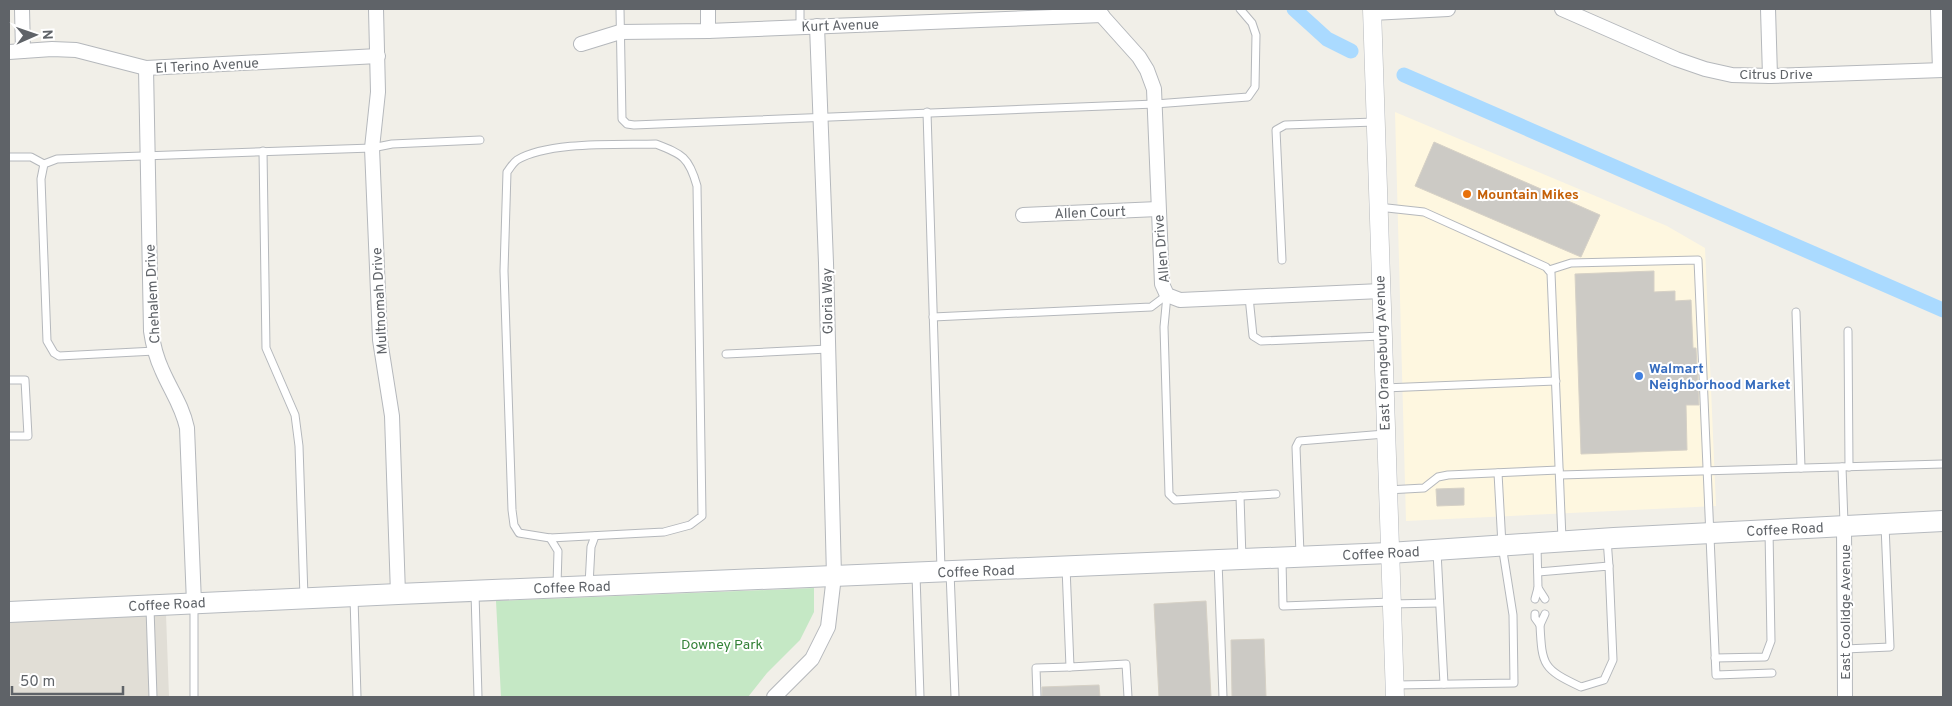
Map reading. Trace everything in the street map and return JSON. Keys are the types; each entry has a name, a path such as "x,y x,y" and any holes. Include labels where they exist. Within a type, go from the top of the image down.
{"main road":[{"name":"Coffee Road","path":"9,612 474,590 1389,553 1607,538 1943,521"}],"street":[{"path":"22,9 23,51"},
{"name":"Multnomah Drive","path":"376,9 378,92 372,148 380,340 392,416 398,594"},
{"path":"708,9 708,31"},
{"path":"1372,11 1448,9"},
{"name":"Citrus Drive","path":"1562,9 1581,12 1676,59 1705,69 1732,74 1770,76 1942,70"},
{"path":"1768,9 1770,76"},
{"path":"1938,9 1942,70"},
{"name":"East Orangeburg Avenue","path":"1372,11 1395,691"},
{"name":"Kurt Avenue","path":"581,44 620,32 708,31 1098,12"},
{"name":"Allen Drive","path":"1098,12 1139,56 1154,89 1162,284 1167,296 1180,300 1380,291"},
{"name":"Gloria Way","path":"774,697 812,659 828,628 834,576 822,116 817,26"},
{"name":"El Terino Avenue","path":"9,52 52,49 76,50 146,68 378,56"},
{"name":"Chehalem Drive","path":"146,68 151,331 155,352 162,370 179,401 187,428 194,603"},
{"name":"Allen Court","path":"1023,214 1158,210"},
{"name":"East Coolidge Avenue","path":"1844,526 1845,697"}],"lane":[{"path":"620,9 622,119 627,124 634,125 1155,104 1248,97 1255,88 1256,35 1252,23 1240,9"},
{"path":"800,9 800,27"},
{"path":"926,112 945,572 954,697"},
{"path":"1282,260 1276,130 1285,125 1375,122"},
{"path":"9,157 31,157 44,164 57,159 372,148 392,144 480,140"},
{"path":"656,144 680,154 693,169 697,186 702,516 690,525 664,532 595,536 550,538 519,533 514,525 504,271 507,172 515,161 536,152 577,146 656,144"},
{"path":"263,151 266,348 295,415 299,446 304,598"},
{"path":"44,164 41,179 47,341 54,353 59,356 155,352"},
{"path":"1378,207 1424,212 1546,267 1551,273 1562,541"},
{"path":"1549,270 1570,264 1698,260 1716,675 1772,673"},
{"path":"933,317 1151,307 1167,296"},
{"path":"1167,296 1164,327 1169,494 1175,500 1276,494"},
{"path":"1249,297 1254,336 1261,341 1382,336"},
{"path":"1796,312 1801,468"},
{"path":"1844,526 1848,332"},
{"path":"726,354 828,349"},
{"path":"9,380 25,380 28,436 9,436"},
{"path":"1384,388 1556,381"},
{"path":"1385,434 1299,441 1296,447 1291,557 1283,606 1440,603"},
{"path":"1387,490 1424,488 1438,477 1448,475 1707,471 1943,464"},
{"path":"1395,691 1444,684 1514,683 1513,615 1502,545 1498,473"},
{"path":"1240,496 1242,559"},
{"path":"1844,649 1890,647 1885,524"},
{"path":"1715,658 1765,657 1771,641 1769,530"},
{"path":"589,586 591,547 595,536"},
{"path":"550,538 558,551 556,587"},
{"path":"1535,614 1540,625 1541,654 1548,669 1581,687 1604,680 1613,660 1607,538"},
{"path":"1534,599 1538,588 1537,543"},
{"path":"1437,550 1444,684"},
{"path":"1218,560 1223,697"},
{"path":"1538,572 1609,566"},
{"path":"1066,567 1070,667"},
{"path":"916,573 920,697"},
{"path":"1538,588 1545,599"},
{"path":"474,590 478,697"},
{"path":"354,596 357,697"},
{"path":"194,603 194,697"},
{"path":"150,605 153,697"},
{"path":"1540,625 1546,614"},
{"path":"1038,697 1036,668 1126,664 1128,697"}],"shaded area":[{"path":"1395,112 1667,226 1705,248 1716,506 1406,521"},
{"path":"166,614 169,697 9,697 9,621"}],"green space":[{"name":"Downey Park","path":"814,588 814,612 800,640 767,673 748,697 501,697 496,601"}],"building":[{"path":"1434,142 1600,215 1581,257 1415,186"},
{"name":"Walmart Neighborhood Market","path":"1654,271 1654,292 1675,291 1675,301 1691,300 1693,348 1696,348 1699,405 1686,405 1687,450 1581,454 1575,274"},
{"path":"1464,488 1464,505 1437,506 1436,489"},
{"path":"1206,601 1211,697 1159,697 1154,604"},
{"path":"1264,639 1266,697 1232,697 1231,640"},
{"path":"1099,685 1100,697 1042,697 1042,687"}],"waterway":[{"path":"1294,9 1327,39 1351,51"},
{"path":"1404,75 1943,310"}],"place":[{"name":"Mountain Mikes","path":"1467,194"},
{"name":"Walmart Neighborhood Market","path":"1639,376"}]}
